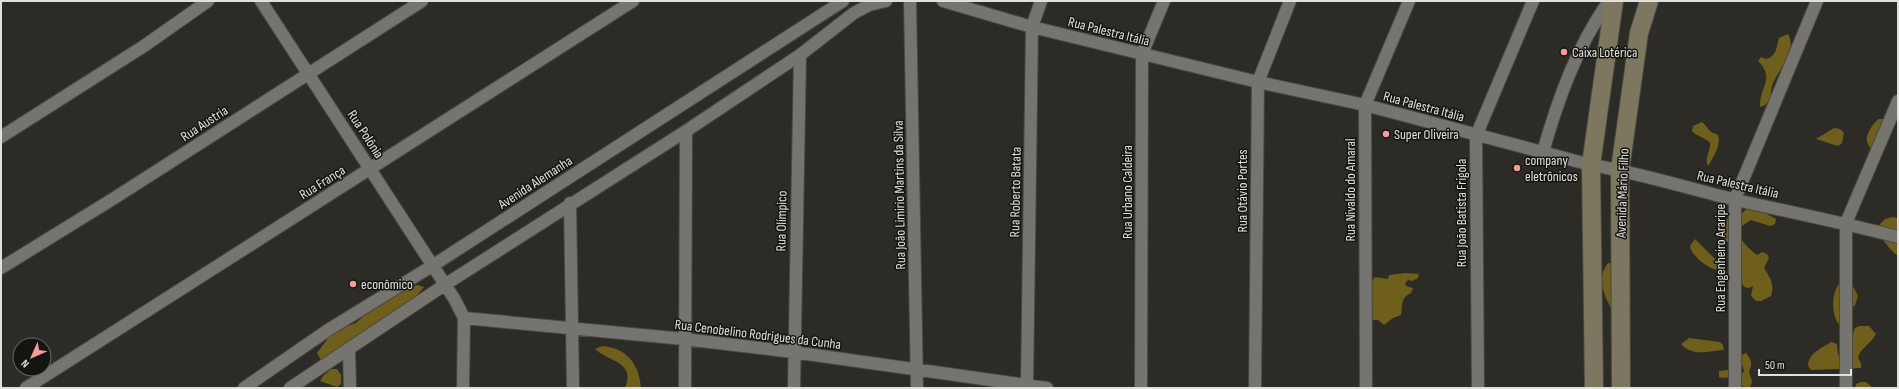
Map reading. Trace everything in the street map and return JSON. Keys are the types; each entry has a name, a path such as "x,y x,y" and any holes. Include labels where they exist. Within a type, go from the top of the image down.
{"main road":[{"name":"Avenida Mário Filho","path":"1594,388 1591,165 1614,1"},
{"name":"Avenida Mário Filho","path":"1621,388 1620,170 1639,33 1649,1"}],"street":[{"path":"1,137 144,46 208,1"},
{"name":"Rua Polônia","path":"261,1 371,169 432,266 446,284 464,318"},
{"name":"Rua Austria","path":"1,268 116,197 422,1"},
{"name":"Rua França","path":"26,388 633,1"},
{"name":"Avenida Alemanha","path":"244,388 328,330 432,266 843,1"},
{"path":"847,1 854,13"},
{"path":"290,388 350,350 446,284 570,203 686,131 800,56 854,13 869,5 886,1"},
{"name":"Rua João Limirio Martins da Silva","path":"910,1 917,388"},
{"name":"Rua Palestra Itália","path":"943,1 1032,27 1258,82 1365,105 1476,136 1591,165 1620,170 1735,199 1846,223 1898,237"},
{"name":"Rua Roberto Batata","path":"1027,385 1032,27 1041,1"},
{"name":"Rua Urbano Caldeira","path":"1141,388 1142,54 1164,1"},
{"name":"Rua Otávio Portes","path":"1255,388 1258,82 1290,1"},
{"name":"Rua Nivaldo do Amaral","path":"1366,388 1365,105 1409,1"},
{"name":"Rua João Batista Frigola","path":"1478,388 1476,136 1533,1"},
{"path":"1543,152 1553,118 1578,54 1593,24 1609,1"},
{"name":"Rua Engenheiro Araripe","path":"1735,388 1735,199 1817,1"},
{"name":"Rua Olímpico","path":"794,388 793,352 800,56"},
{"path":"1846,388 1846,223 1898,101"},
{"path":"685,388 686,131"},
{"path":"570,203 573,388"},
{"path":"463,388 464,318"},
{"name":"Rua Cenobelino Rodrigues da Cunha","path":"464,318 572,327 793,352 917,371 1047,388"},
{"path":"350,350 350,388"}],"shaded area":[{"path":"1788,34 1791,43 1787,59 1773,83 1771,90 1772,98 1765,105 1760,107 1760,100 1766,73 1758,61 1761,57 1766,59 1770,58 1776,51 1779,38"},
{"path":"1879,119 1884,119 1888,122 1871,150 1867,142 1867,135 1872,126"},
{"path":"1702,122 1710,131 1717,134 1719,137 1717,150 1708,166 1707,157 1710,149 1710,143 1692,131 1693,126"},
{"path":"1834,128 1840,129 1844,133 1842,143 1838,146 1816,139"},
{"path":"1747,209 1762,211 1776,219 1775,224 1770,226 1751,220 1742,226 1738,233 1754,253 1757,255 1762,252 1767,254 1769,258 1764,268 1771,281 1772,292 1771,296 1761,301 1756,301 1751,296 1753,286 1749,288 1744,287 1739,277 1742,251 1722,237 1718,229 1718,223 1722,220 1735,218"},
{"path":"1892,217 1898,218 1898,256 1885,242 1880,234 1878,226 1885,219"},
{"path":"1695,239 1722,266 1724,270 1709,267 1694,255 1690,246"},
{"path":"1608,263 1613,264 1612,310 1602,286 1602,275"},
{"path":"1405,273 1419,274 1418,278 1412,281 1408,280 1405,283 1406,286 1413,288 1411,293 1405,297 1401,315 1393,318 1384,325 1378,320 1370,320 1372,281 1375,277 1388,279 1389,275"},
{"path":"1842,280 1851,282 1858,296 1855,305 1838,324 1834,313 1833,302 1838,285"},
{"path":"417,285 428,288 424,287 414,299 322,362 317,353 329,337 341,328 356,323 370,310 398,293"},
{"path":"1859,326 1869,326 1876,334 1859,355 1858,358 1861,363 1861,368 1811,370 1808,366 1813,354 1831,342 1837,344 1838,355 1842,359 1851,352 1853,345 1853,333 1855,328"},
{"path":"1689,338 1720,342 1723,345 1724,350 1701,352 1690,351 1681,344"},
{"path":"602,346 611,347 618,350 630,359 638,372 641,388 625,388 627,373 619,364 595,349"},
{"path":"1746,353 1751,362 1749,371 1752,382 1750,387 1742,386 1732,377 1719,377 1719,371 1729,370 1741,375 1744,371 1741,355"},
{"path":"331,369 337,369 341,375 341,384 337,387 320,381"},
{"path":"1866,382 1873,388 1855,388 1856,384"}],"place":[{"name":"Caixa Lotérica","path":"1564,52"},
{"name":"Super Oliveira","path":"1386,134"},
{"name":"company eletrônicos","path":"1517,168"},
{"name":"econômico","path":"353,284"}]}
